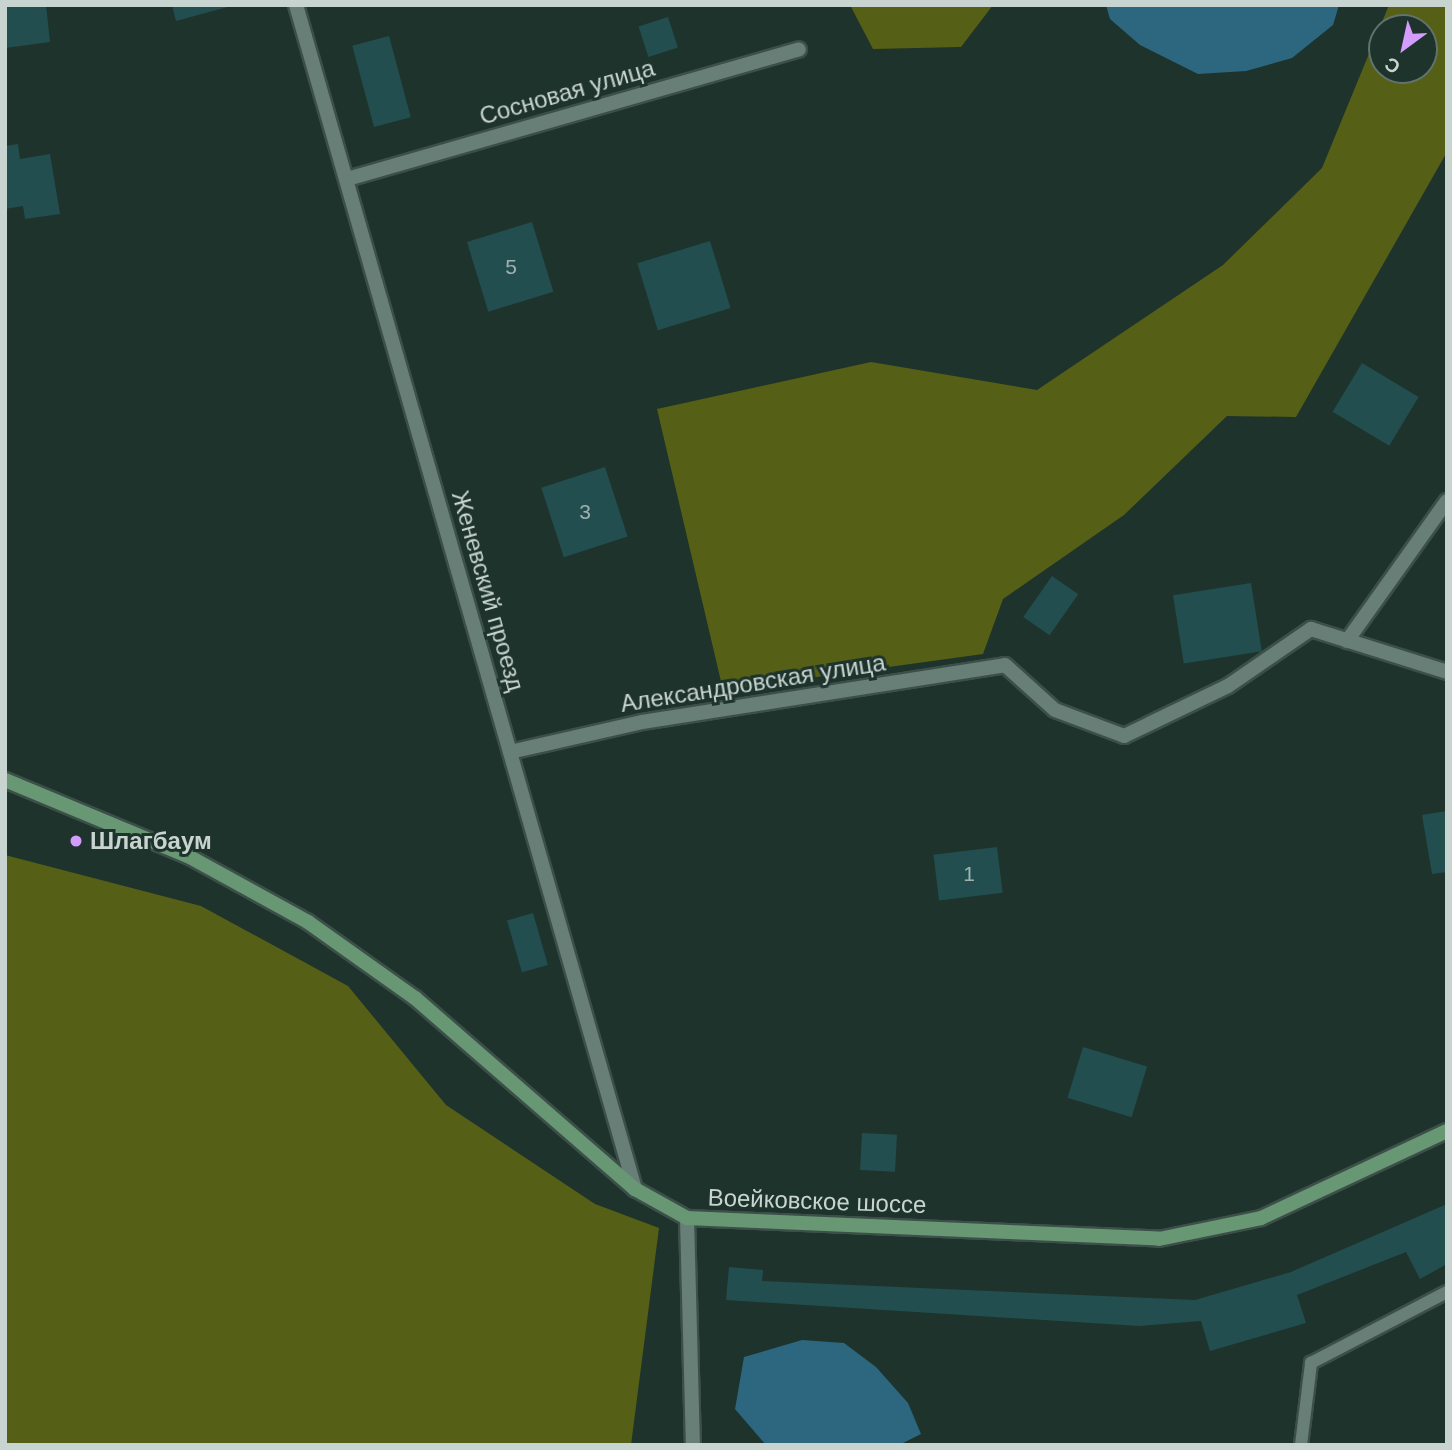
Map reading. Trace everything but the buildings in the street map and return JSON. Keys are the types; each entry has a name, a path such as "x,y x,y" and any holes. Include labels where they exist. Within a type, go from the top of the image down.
{"street":[{"name":"Женевский проезд","path":"296,5 635,1189"},
{"name":"Сосновая улица","path":"347,179 799,49"},
{"path":"1447,501 1347,641 1447,672"},
{"name":"Александровская улица","path":"510,752 642,723 1005,665 1055,710 1124,736 1228,686 1311,629 1347,641"},
{"name":"Воейковское шоссе","path":"5,780 188,856 309,922 415,998 635,1189 687,1218 1159,1239 1261,1218 1447,1131"},
{"path":"687,1218 693,1445"}],"lane":[{"path":"1301,1445 1311,1363 1447,1293"}],"green space":[{"path":"850,5 993,5 961,47 873,49"},
{"path":"1389,5 1447,5 1447,152 1296,417 1227,416 1124,515 1003,599 983,654 723,690 657,409 871,362 1037,390 1223,265 1322,168 1368,56 1368,84 1438,84 1438,14 1385,14"},
{"path":"5,855 201,906 348,986 446,1105 595,1204 659,1228 631,1445 5,1445"}],"water":[{"path":"1106,5 1339,5 1333,25 1292,58 1246,71 1198,74 1140,45 1110,19"},
{"path":"802,1340 844,1343 876,1367 908,1403 921,1434 899,1445 766,1445 735,1409 744,1357"}],"place":[{"name":"Шлагбаум","path":"76,841"}]}
